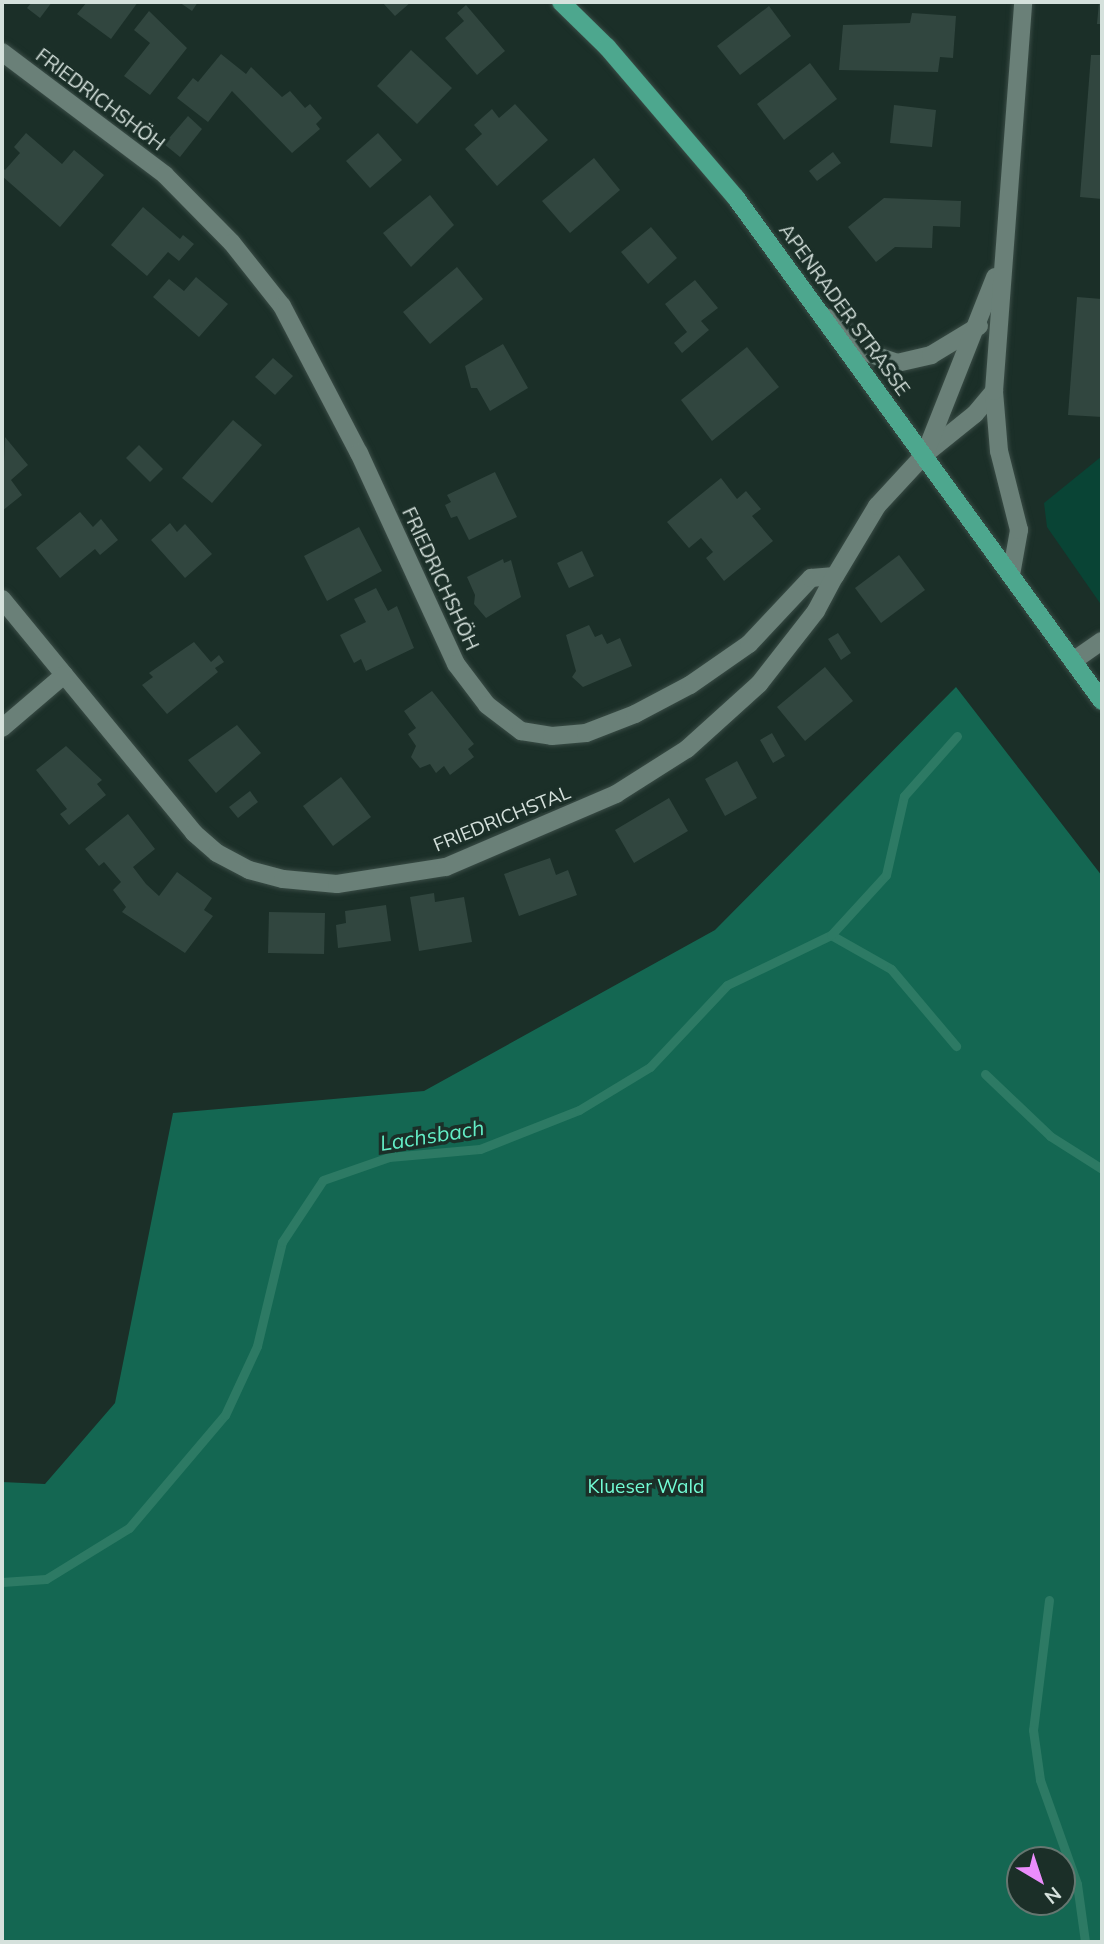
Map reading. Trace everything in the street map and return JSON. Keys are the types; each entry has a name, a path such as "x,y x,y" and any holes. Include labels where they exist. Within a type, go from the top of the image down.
{"main road":[{"name":"APENRADER STRASSE","path":"561,2 672,120 736,198 1102,701"}],"street":[{"path":"1011,575 1019,530 999,452 993,391 1023,2"},
{"name":"FRIEDRICHSHÖH","path":"2,52 165,175 232,243 282,306 359,453 456,664 487,705 521,731 552,736 586,733 635,714 690,685 749,644 811,578 835,576"},
{"path":"924,455 979,326 1004,250"},
{"path":"818,310 870,354 897,363 931,355 979,326"},
{"path":"835,576 877,506 924,455 975,414 993,391"},
{"name":"FRIEDRICHSTAL","path":"2,599 194,833 217,853 249,870 283,878 337,884 446,867 616,794 687,749 759,684 816,611 835,576"},
{"path":"1073,661 1102,641"},
{"path":"2,729 64,675"}],"green space":[{"path":"1102,456 1102,606 1047,527 1044,503"},
{"name":"Klueser Wald","path":"956,687 1102,876 1102,1942 2,1942 2,1482 45,1484 115,1403 173,1113 424,1091 715,930"}],"building":[{"path":"32,2 52,2 40,18 27,8"},
{"path":"87,2 138,2 111,39 77,14"},
{"path":"179,2 198,2 192,11"},
{"path":"382,2 411,2 395,16"},
{"path":"1099,2 1102,2 1102,24 1097,24"},
{"path":"466,5 505,51 477,75 445,38 464,21 457,13"},
{"path":"769,6 791,36 740,75 717,46"},
{"path":"149,11 187,48 150,95 124,76 150,43 134,30"},
{"path":"912,13 956,16 953,58 940,57 938,72 839,70 843,25 910,23"},
{"path":"411,50 452,88 417,124 377,86"},
{"path":"221,54 246,74 251,67 282,97 290,91 305,108 310,104 322,118 316,124 320,129 292,153 232,91 208,122 177,98 193,78 198,82"},
{"path":"1091,55 1102,55 1102,199 1080,197"},
{"path":"810,63 837,99 784,140 757,104"},
{"path":"515,104 548,140 497,186 465,149 482,134 474,125 492,109 499,118"},
{"path":"894,105 936,110 932,147 890,143"},
{"path":"188,116 202,129 180,157 164,144"},
{"path":"26,133 62,164 74,150 104,175 60,227 2,176 2,167 5,170 20,153 14,147"},
{"path":"378,133 402,160 370,188 346,161"},
{"path":"833,152 841,163 817,181 809,171"},
{"path":"594,158 620,190 570,233 542,201"},
{"path":"430,195 454,225 411,267 383,233"},
{"path":"884,198 961,201 960,227 933,226 932,248 895,247 876,262 848,227"},
{"path":"143,207 180,239 183,235 194,244 179,261 168,252 147,276 111,245"},
{"path":"651,227 677,258 648,284 621,252"},
{"path":"457,267 483,299 430,344 403,312"},
{"path":"196,277 228,304 199,337 153,297 169,279 184,291"},
{"path":"695,280 718,308 701,321 709,330 682,353 674,343 687,332 665,304"},
{"path":"1077,297 1102,299 1102,417 1068,415"},
{"path":"503,344 528,388 490,411 477,388 471,388 465,366"},
{"path":"747,347 779,387 712,441 681,400"},
{"path":"273,358 293,376 275,395 255,377"},
{"path":"233,420 262,445 212,503 182,478"},
{"path":"5,437 28,465 11,480 22,495 2,511"},
{"path":"139,445 163,469 150,482 126,458"},
{"path":"495,472 517,517 469,540 457,516 451,518 445,505 451,502 447,495"},
{"path":"721,478 737,499 746,491 761,509 752,516 773,541 724,581 706,558 713,552 701,538 689,548 667,522"},
{"path":"80,512 93,527 101,519 118,540 100,555 95,549 60,578 36,548"},
{"path":"170,523 177,532 185,524 212,554 185,578 151,540"},
{"path":"359,527 382,571 327,601 304,556"},
{"path":"582,551 594,576 569,588 557,563"},
{"path":"899,555 925,590 881,623 855,588"},
{"path":"503,559 504,563 511,560 521,597 486,618 474,604 475,595 467,577"},
{"path":"376,588 388,611 397,606 414,648 366,671 361,659 354,663 340,635 366,622 354,599"},
{"path":"589,625 595,637 602,634 607,644 620,638 632,666 583,687 572,677 576,671 566,635"},
{"path":"838,633 851,653 841,660 828,639"},
{"path":"194,642 211,662 219,655 224,662 215,668 218,672 167,714 142,685 153,677 149,673"},
{"path":"825,667 853,701 805,741 777,707"},
{"path":"432,691 474,744 468,749 474,757 450,775 444,766 436,773 430,764 420,768 411,757 416,746 408,734 416,728 404,711"},
{"path":"237,725 261,753 216,793 188,760"},
{"path":"772,733 785,756 773,763 760,740"},
{"path":"66,746 102,780 97,784 106,795 69,825 60,814 67,809 36,770"},
{"path":"737,761 757,798 725,816 705,779"},
{"path":"341,777 371,817 333,846 303,806"},
{"path":"250,791 258,802 238,818 229,807"},
{"path":"669,798 688,831 634,863 615,830"},
{"path":"128,814 155,849 133,867 146,884 159,896 177,872 212,898 204,910 213,916 185,953 122,912 126,907 113,890 121,882 104,862 99,866 85,849"},
{"path":"550,858 556,875 568,870 577,895 519,916 504,874"},
{"path":"434,893 435,902 464,897 472,942 419,951 410,897"},
{"path":"386,905 391,941 338,948 336,925 346,923 345,911"},
{"path":"269,912 325,913 324,954 268,953"}],"waterway":[{"name":"Lachsbach","path":"2,1582 46,1579 129,1528 225,1415 257,1346 282,1242 323,1180 389,1157 480,1149 579,1110 650,1067 727,985 831,935 886,875 904,796 957,736"},
{"path":"831,935 891,969 956,1046"},
{"path":"985,1074 1050,1136 1102,1169"},
{"path":"1049,1600 1033,1730 1040,1780 1077,1884 1085,1942"}]}
